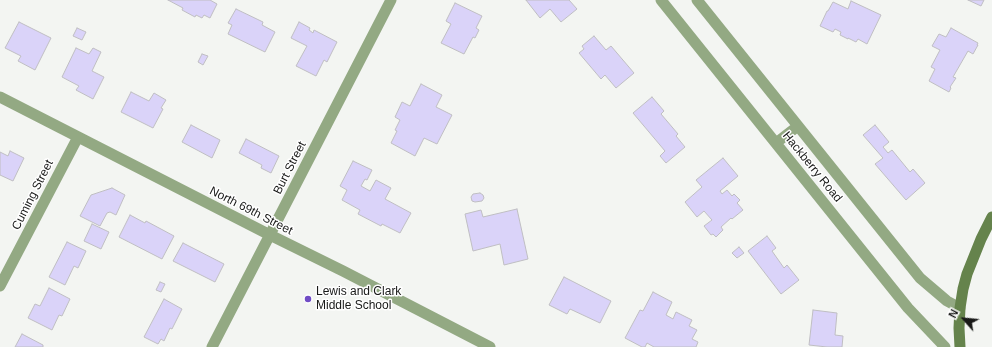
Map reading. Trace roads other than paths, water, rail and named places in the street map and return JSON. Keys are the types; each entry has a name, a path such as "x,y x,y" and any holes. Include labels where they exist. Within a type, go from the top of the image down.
{"main road":[{"path":"960,347 960,308 963,289 967,274 981,239 992,217"}],"street":[{"name":"Burt Street","path":"212,347 391,0"},
{"name":"Hackberry Road","path":"661,0 908,308 945,347"},
{"name":"Hackberry Road","path":"697,0 920,278 946,301 960,308"},
{"name":"North 69th Street","path":"0,97 490,347"},
{"path":"776,144 798,126"},
{"name":"Cuming Street","path":"0,286 78,137"}],"place":[{"name":"Lewis and Clark Middle School","path":"308,299"}]}
